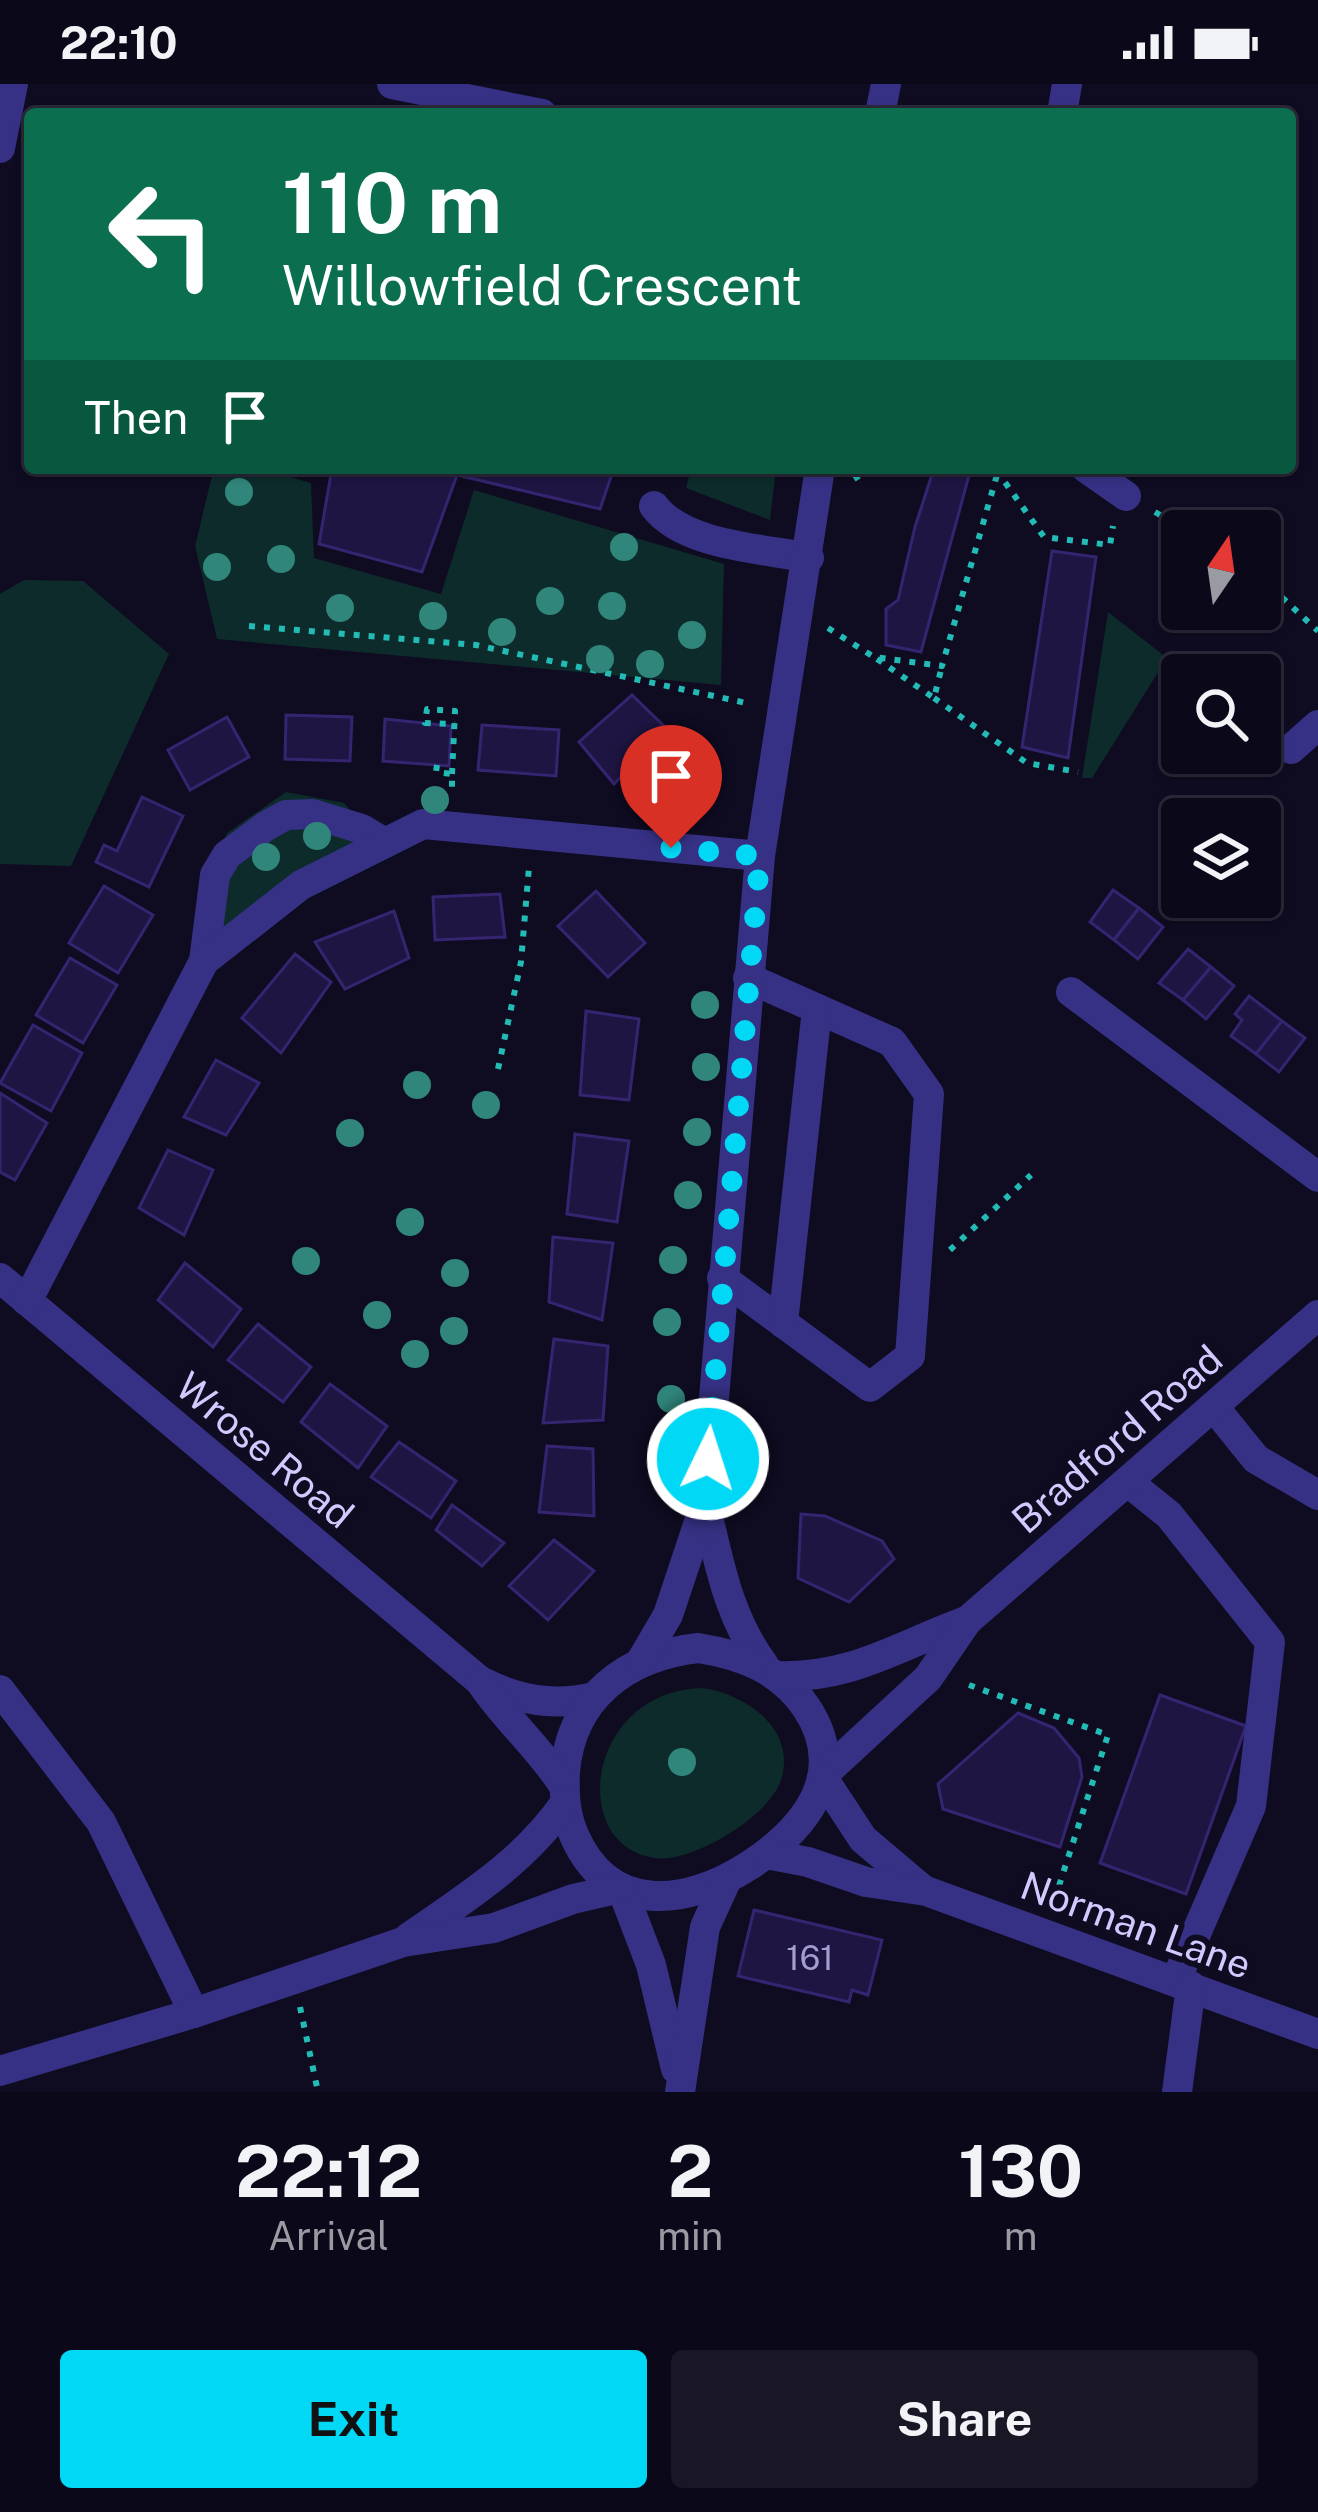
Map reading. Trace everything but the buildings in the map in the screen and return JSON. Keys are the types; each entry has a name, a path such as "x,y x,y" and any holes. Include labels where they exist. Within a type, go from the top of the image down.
{"street":[{"path":"0,148 13,84"},
{"path":"392,84 512,108"},
{"path":"641,1660 668,1615 705,1504 760,856 819,474"},
{"path":"1095,474 1126,496"},
{"path":"654,506 667,524 690,534 809,558"},
{"path":"1291,749 1318,725"},
{"path":"27,1301 204,961 215,875 227,856 286,814 313,814 362,829 385,844"},
{"path":"204,961 301,885 423,824 760,856"},
{"path":"722,1278 870,1388 910,1355 929,1094 892,1042 748,978"},
{"path":"1071,992 1318,1177"},
{"path":"784,1323 817,1009"},
{"name":"Wrose Road","path":"0,1278 480,1682 504,1693 552,1703 593,1697"},
{"name":"Bradford Road","path":"823,1777 928,1678 967,1621 1318,1315"},
{"path":"1214,1407 1256,1459 1318,1495"},
{"path":"1128,1482 1169,1515 1270,1642 1251,1806 1184,1983 1177,2092"},
{"path":"705,1504 734,1615 745,1639 800,1698 821,1735 823,1777 801,1823 766,1854 712,1888 664,1897 606,1880 588,1860 569,1824 564,1794 572,1739 593,1697 616,1675 666,1652 698,1648 729,1653 772,1673"},
{"name":"Bradford Road","path":"772,1673 805,1677 854,1668 967,1621"},
{"name":"Wrose Road","path":"480,1682 502,1715 532,1741 564,1794"},
{"path":"0,1690 101,1822 194,2013"},
{"name":"Norman Lane","path":"823,1777 862,1839 926,1891"},
{"path":"403,1942 536,1841 564,1794"},
{"name":"Norman Lane","path":"766,1854 808,1862 866,1882 926,1891 1318,2034"},
{"path":"680,2089 705,1927 726,1880"},
{"path":"0,2071 194,2013 403,1942 494,1928 573,1898 621,1888"},
{"path":"621,1888 651,1965 680,2089"}],"path":[{"path":"854,479 862,474"},
{"path":"934,698 999,474"},
{"path":"1002,474 1044,537 1110,544 1115,511 1126,496"},
{"path":"1281,597 1318,631"},
{"path":"249,626 476,644 784,711"},
{"path":"829,628 1027,763 1078,772"},
{"path":"874,656 942,666"},
{"path":"452,795 455,711 427,709 425,723 454,724"},
{"path":"436,765 436,772 452,774"},
{"path":"498,1069 521,962 531,834"},
{"path":"944,1256 1031,1175"},
{"path":"969,1685 1108,1735 1044,1932"},
{"path":"294,1980 318,2092"}],"green space":[{"path":"213,474 280,474 311,483 314,558 441,594 474,490 724,564 721,685 217,639 195,546"},
{"path":"690,474 775,474 770,520 686,488"},
{"path":"24,580 83,581 169,654 71,866 0,864 0,594"},
{"path":"1108,612 1162,654 1161,668 1092,778 1082,778"},
{"path":"286,792 344,803 385,850 204,961 195,924 227,833"},
{"path":"703,1688 736,1698 775,1730 782,1745 781,1780 762,1808 727,1835 688,1853 654,1858 626,1847 608,1826 601,1799 602,1768 614,1739 634,1713 664,1695"}],"route":[{"path":"671,848 760,856 708,1459"}]}
